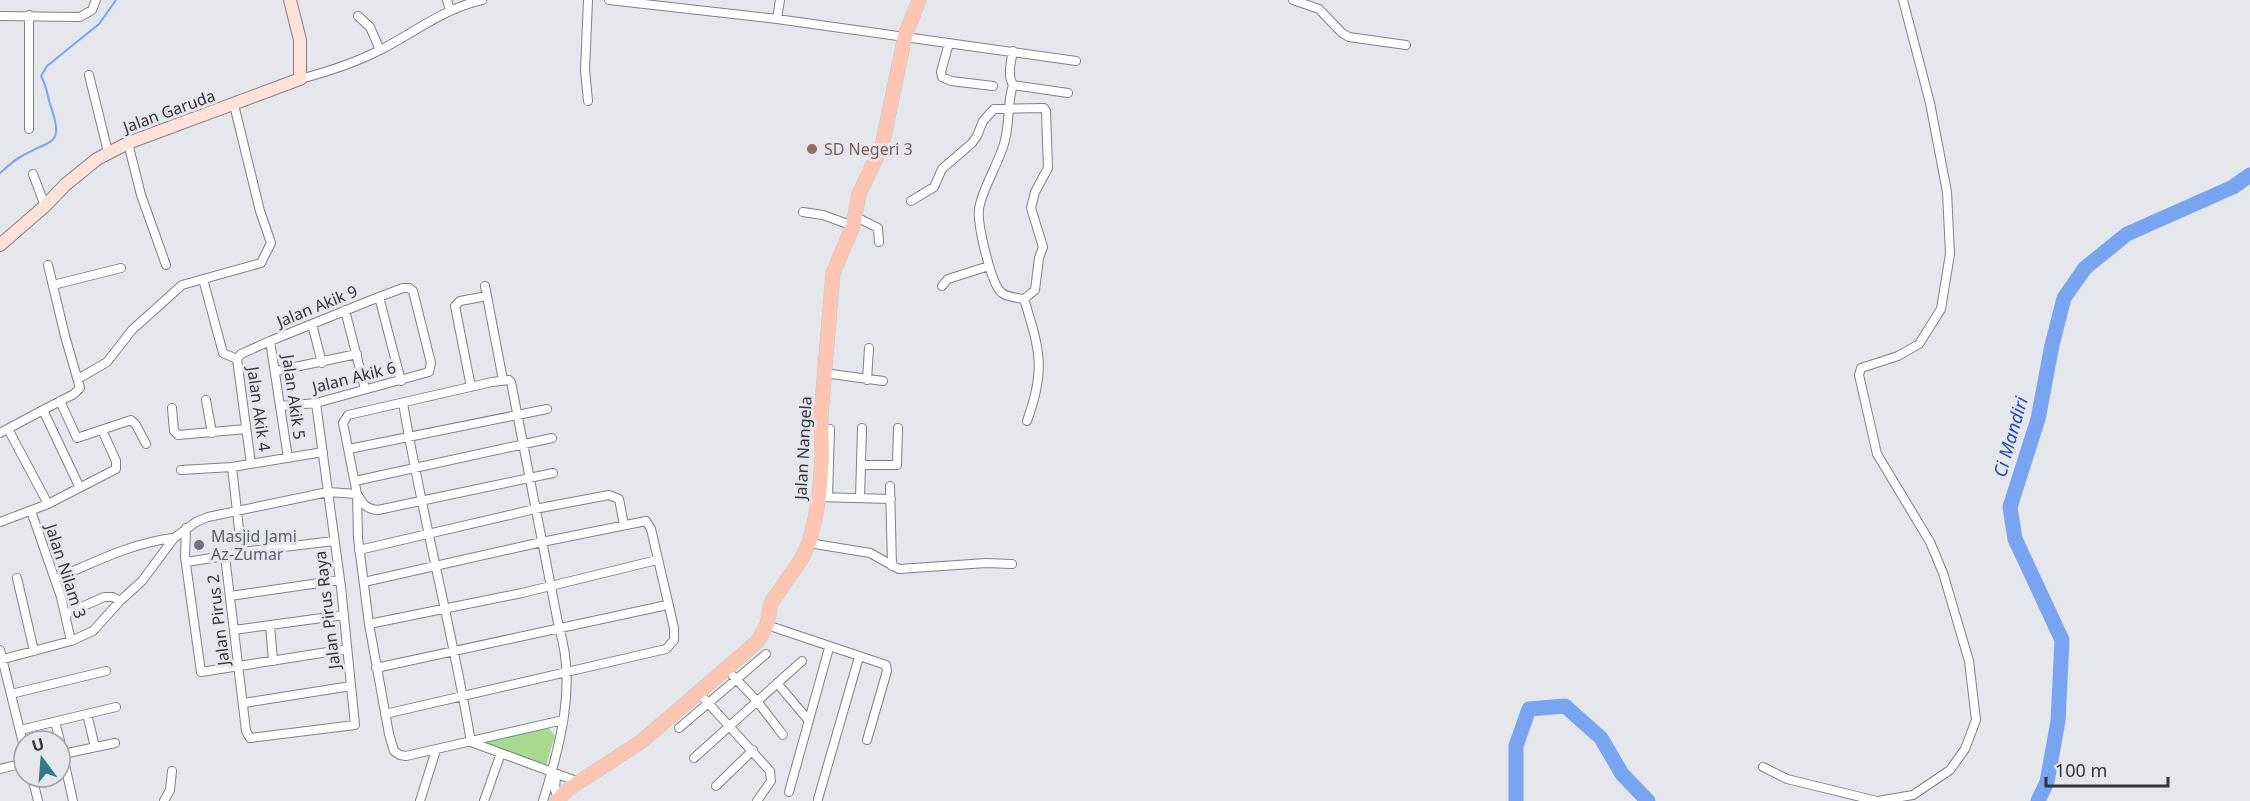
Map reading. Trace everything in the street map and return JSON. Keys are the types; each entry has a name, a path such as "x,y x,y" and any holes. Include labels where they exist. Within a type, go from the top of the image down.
{"main road":[{"name":"Jalan Nangela","path":"558,800 579,782 642,741 732,674 767,625 771,603 799,563 808,543 824,497 824,373 833,273 854,222 859,194 882,146 905,36 918,0"}],"street":[{"path":"0,16 80,17 92,10 96,0"},
{"path":"290,0 300,40 300,79 321,74 380,50 450,10 482,0"},
{"path":"447,0 450,10"},
{"path":"588,0 585,61 588,101"},
{"path":"609,0 777,19 1076,61"},
{"path":"711,11 712,0"},
{"path":"777,19 780,0"},
{"path":"1293,0 1319,9 1342,33 1349,36 1406,45"},
{"path":"1763,767 1787,779 1878,801 1913,795 1950,770 1965,749 1977,720 1969,661 1943,573 1930,542 1877,454 1859,375 1861,368 1866,365 1898,356 1919,344 1941,309 1950,254 1947,192 1930,103 1903,0"},
{"path":"29,15 29,129"},
{"path":"358,16 367,22 380,50"},
{"path":"949,43 941,72 942,77 951,81 993,86"},
{"path":"1013,51 1010,76 1013,85 1005,139 979,208 989,266 1000,291 1003,294 1024,299"},
{"path":"89,75 108,152"},
{"name":"Jalan Garuda","path":"0,245 83,169 108,152 300,79"},
{"path":"1013,85 1068,93"},
{"path":"78,379 107,362 132,330 182,285 261,263 271,244 260,211 234,105"},
{"path":"912,201 934,187 942,169 972,143 983,121 994,109 1044,108 1048,168 1035,192 1031,208 1043,247 1035,290 1024,299"},
{"path":"128,143 141,195 166,266"},
{"path":"33,174 45,206"},
{"path":"803,212 878,228 879,242"},
{"path":"48,265 64,336 78,379 78,391 4,431 48,504"},
{"path":"942,286 948,279 989,266"},
{"path":"53,285 121,268"},
{"path":"203,279 223,353 237,359"},
{"path":"485,286 503,380"},
{"name":"Jalan Akik 9","path":"237,359 241,354 270,341 403,288 411,289 417,302 431,369"},
{"path":"471,387 454,306 460,301 487,296"},
{"path":"379,297 401,381"},
{"path":"1024,299 1038,344 1040,371 1037,393 1027,421"},
{"path":"345,310 365,389"},
{"path":"312,324 322,363"},
{"name":"Jalan Akik 5","path":"270,341 288,458"},
{"path":"867,380 868,348"},
{"path":"276,371 357,354"},
{"name":"Jalan Akik 4","path":"237,359 251,464"},
{"name":"Jalan Akik 6","path":"281,406 316,403 401,381 428,373 431,369"},
{"path":"824,373 883,381"},
{"path":"543,801 554,773 563,720 567,672 563,641 535,509 525,444 511,382 503,380 348,415 343,423 355,481 359,550 369,624 389,734 396,754 406,756 436,750 563,720"},
{"path":"206,400 212,434"},
{"path":"60,401 76,437 131,420 146,444"},
{"name":"Jalan Pirus Raya","path":"250,738 355,725 340,580 316,403"},
{"path":"403,403 455,650 471,742"},
{"path":"172,408 174,431 178,435 212,434 246,429"},
{"path":"349,450 547,409"},
{"path":"43,410 79,486"},
{"path":"860,498 862,428"},
{"path":"861,465 897,465 898,428"},
{"path":"830,429 824,497 891,499"},
{"path":"0,522 48,504 117,467 102,430"},
{"path":"355,481 552,438"},
{"path":"181,470 232,467 323,452"},
{"path":"232,467 241,552"},
{"path":"1,660 71,641 93,631 142,581 174,538 186,528 208,518 329,492 354,493 369,510 378,510 553,473"},
{"path":"890,486 892,566"},
{"path":"359,550 535,509 613,495 620,502 624,525"},
{"name":"Jalan Nilam 3","path":"31,511 66,614 71,641"},
{"path":"364,582 642,521 648,523 675,633 670,646 385,714"},
{"path":"186,528 186,562 201,672 347,649"},
{"path":"55,579 123,551 158,540 174,538"},
{"name":"Jalan Pirus 2","path":"250,738 247,733 225,556 334,541"},
{"path":"808,543 870,553 899,568 913,569 986,563 1012,564"},
{"path":"186,562 225,556"},
{"path":"369,624 657,560"},
{"path":"17,578 34,651"},
{"path":"230,596 340,580"},
{"path":"66,614 104,597 109,596 120,601"},
{"path":"376,668 667,605"},
{"path":"234,630 344,615"},
{"path":"270,625 273,661"},
{"path":"767,625 829,648 886,665 887,669 867,740"},
{"path":"789,792 829,648"},
{"path":"0,650 20,729"},
{"path":"766,654 732,674 757,701 783,735"},
{"path":"818,799 859,657"},
{"path":"694,758 802,660"},
{"path":"11,694 105,671"},
{"path":"777,683 809,721"},
{"path":"244,703 351,686"},
{"path":"679,728 704,697 767,766 772,778 757,801"},
{"path":"24,729 116,707"},
{"path":"87,714 95,747"},
{"path":"55,722 57,729"},
{"path":"471,742 579,782"},
{"path":"72,752 115,743"},
{"path":"420,801 436,750"},
{"path":"716,786 753,750"},
{"path":"484,801 501,753"},
{"path":"164,801 170,790 172,771"},
{"path":"554,773 558,800"}],"green space":[{"path":"548,727 555,736 546,765 483,745 484,741"}],"waterway":[{"path":"0,173 16,160 47,144 55,136 55,120 41,76 47,66 99,24 116,0"},
{"name":"Ci Mandiri","path":"2038,801 2047,782 2058,721 2062,640 2015,539 2010,507 2038,419 2052,345 2064,298 2085,268 2127,234 2233,187 2250,175"},
{"name":"Ci Mandiri","path":"1516,801 1516,746 1529,709 1565,706 1601,738 1622,774 1648,801"}],"place":[{"name":"SD Negeri 3","path":"812,149"},
{"name":"Masjid Jami Az-Zumar","path":"199,545"}]}
